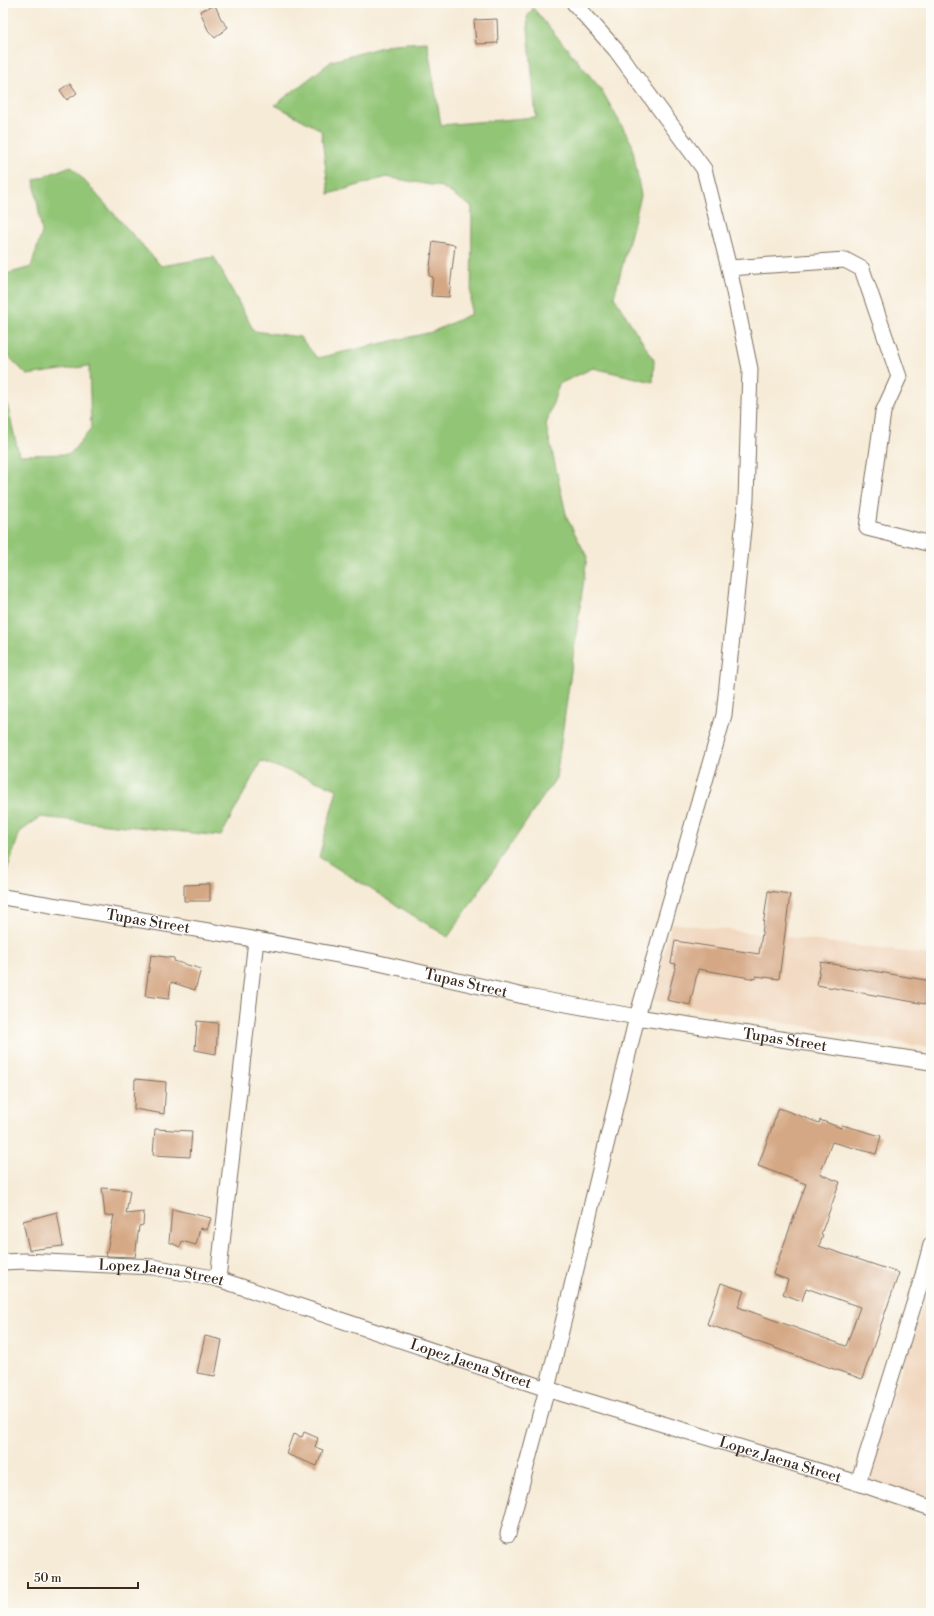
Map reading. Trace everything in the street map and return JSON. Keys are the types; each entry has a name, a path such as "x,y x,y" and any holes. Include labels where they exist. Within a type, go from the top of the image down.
{"street":[{"path":"508,1534 547,1389 637,1017 724,715 746,500 750,369 729,268 704,169 615,49 574,3"},
{"path":"729,268 845,260 862,268 899,377 883,412 867,528 931,544"},
{"name":"Tupas Street","path":"3,897 370,961 528,996 637,1017 931,1062"},
{"path":"218,1279 256,940"},
{"path":"858,1483 927,1276 931,1245"},
{"name":"Lopez Jaena Street","path":"3,1262 24,1261 153,1267 218,1279 547,1389 858,1483 931,1508"}],"shaded area":[{"path":"672,923 931,955 931,1048 651,1000"},
{"path":"931,1282 931,1500 864,1479"}],"green space":[{"path":"533,8 601,89 632,144 641,196 614,297 654,360 653,382 593,368 559,384 546,425 567,518 587,557 556,778 448,937 319,857 337,789 261,761 221,836 40,817 20,832 3,882 3,403 7,404 19,455 70,454 91,429 89,366 27,375 3,351 3,275 31,267 42,232 34,180 71,166 161,266 214,257 254,331 300,337 317,358 432,332 471,314 472,207 442,187 386,177 329,194 321,130 275,105 332,61 393,44 427,42 441,125 536,117 527,17"}],"building":[{"path":"215,5 221,19 228,27 215,38 208,30 200,11"},
{"path":"497,19 498,43 476,44 474,20"},
{"path":"70,83 77,93 67,100 60,90"},
{"path":"433,241 455,245 449,297 431,296 433,277 429,276"},
{"path":"210,884 210,901 184,901 184,885"},
{"path":"768,891 790,894 779,979 756,976 756,979 698,969 690,1005 667,1000 676,964 671,963 675,941 759,954"},
{"path":"151,955 174,958 174,961 201,969 195,990 171,982 169,999 145,996"},
{"path":"821,962 931,981 931,1005 817,985"},
{"path":"197,1021 218,1023 216,1054 195,1050"},
{"path":"135,1079 166,1082 164,1114 134,1109"},
{"path":"779,1108 819,1123 820,1120 841,1128 842,1125 881,1136 876,1154 832,1142 820,1174 840,1182 821,1234 823,1235 819,1246 899,1273 862,1379 707,1324 721,1283 744,1291 738,1307 846,1346 860,1307 806,1288 802,1301 783,1294 788,1280 773,1274 806,1184 758,1166"},
{"path":"155,1129 192,1131 190,1157 153,1155"},
{"path":"102,1188 130,1190 126,1214 144,1212 143,1225 139,1226 135,1257 106,1256 114,1215 105,1216"},
{"path":"172,1209 211,1218 207,1230 200,1228 196,1245 182,1241 180,1247 169,1242"},
{"path":"57,1212 63,1246 29,1250 23,1221"},
{"path":"205,1336 222,1340 215,1376 197,1373"},
{"path":"304,1432 318,1438 315,1447 323,1450 317,1466 286,1454 293,1434 302,1437"}]}
